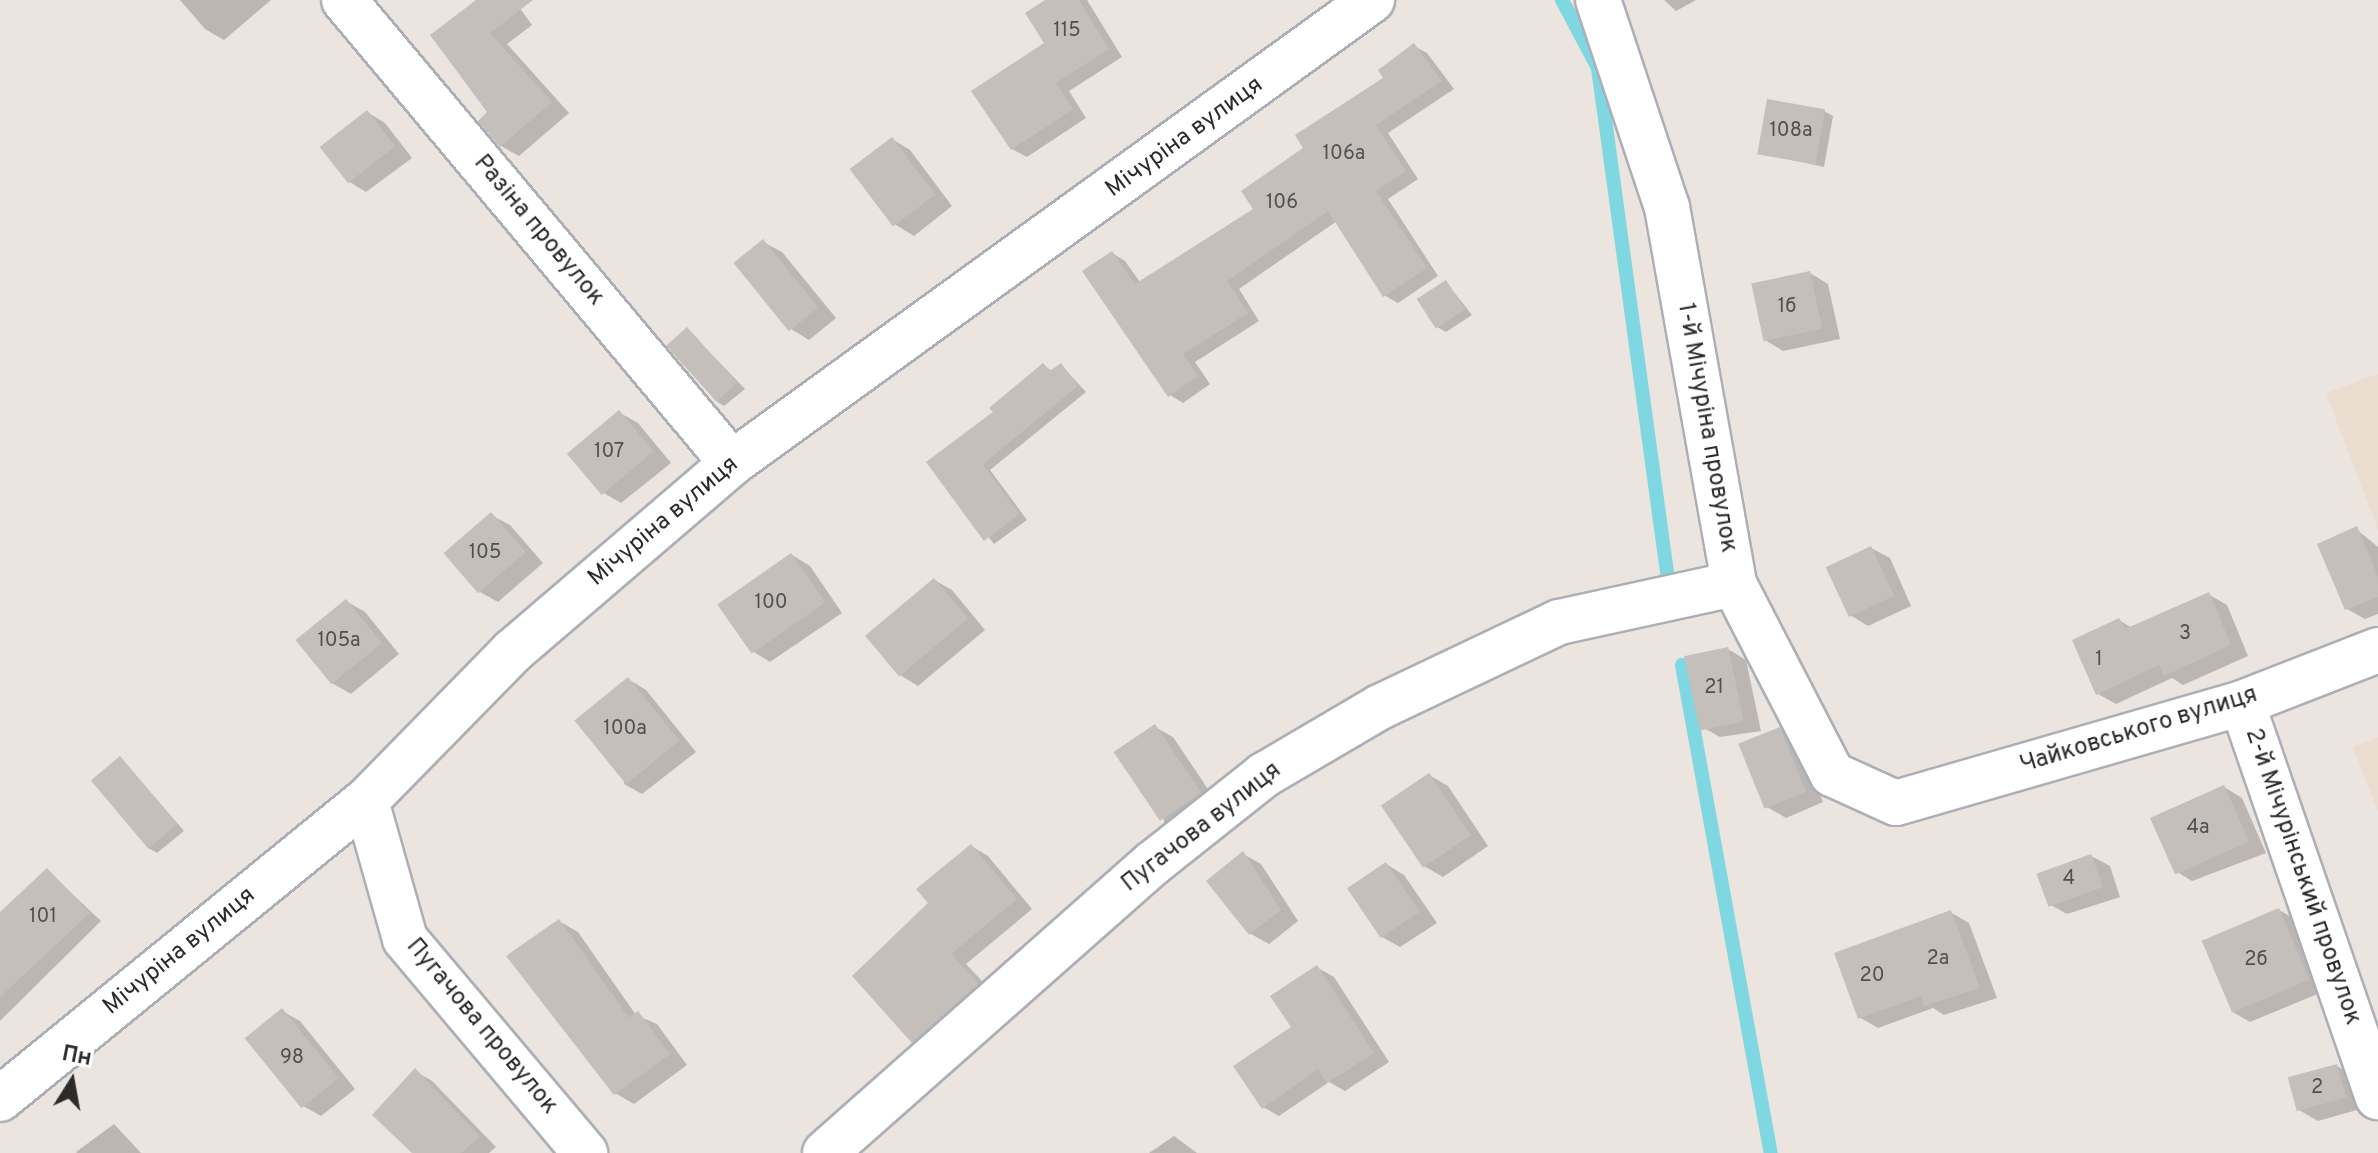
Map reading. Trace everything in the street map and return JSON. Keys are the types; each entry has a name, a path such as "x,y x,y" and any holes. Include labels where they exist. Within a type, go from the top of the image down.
{"street":[{"name":"Разіна провулок","path":"344,0 732,463"},
{"name":"Мічуріна вулиця","path":"0,1099 366,801 513,651 732,463 1372,0"},
{"name":"1-й Мічуріна провулок","path":"1598,0 1667,207 1734,584 1832,774 1896,803"},
{"name":"Пугачова вулиця","path":"825,1153 1153,863 1264,775 1380,707 1559,622 1734,584"},
{"name":"Чайковського вулиця","path":"1896,803 2242,703 2378,650"},
{"name":"2-й Мічурінський провулок","path":"2242,703 2378,1097"},
{"name":"Пугачова провулок","path":"366,801 405,939 585,1153"}],"shaded area":[{"path":"2378,374 2378,530 2326,393"},
{"path":"2378,737 2378,812 2353,747"}],"building":[{"path":"476,0 533,0 490,33 552,102 500,147 478,121 487,112 430,35"},
{"path":"1045,0 1079,0 1109,49 1056,83 1073,109 1011,150 971,91 1044,43 1025,13"},
{"path":"1414,43 1442,81 1376,125 1406,171 1376,191 1427,268 1383,297 1328,211 1227,281 1248,313 1183,354 1198,376 1168,397 1082,271 1112,251 1135,284 1253,209 1241,191 1303,148 1295,135 1383,78 1378,70"},
{"path":"1767,99 1825,109 1815,164 1757,154"},
{"path":"367,110 395,146 348,183 320,147"},
{"path":"892,137 935,195 893,226 850,169"},
{"path":"763,239 818,307 789,331 733,263"},
{"path":"1810,271 1822,329 1764,341 1751,283"},
{"path":"1446,280 1465,309 1436,328 1417,299"},
{"path":"687,327 737,383 716,401 666,346"},
{"path":"1043,363 1050,371 1061,363 1078,386 983,464 1019,514 984,541 926,462 993,412 989,408"},
{"path":"619,410 654,451 602,495 567,454"},
{"path":"491,512 526,552 478,593 443,553"},
{"path":"2357,526 2378,577 2378,597 2345,610 2317,544"},
{"path":"1871,546 1894,596 1849,617 1826,567"},
{"path":"791,553 825,602 752,654 717,605"},
{"path":"934,578 968,619 899,676 865,636"},
{"path":"2209,592 2231,645 2164,676 2159,665 2096,695 2072,640 2119,618 2125,629"},
{"path":"346,599 382,643 331,684 295,640"},
{"path":"1728,647 1744,721 1700,731 1684,656"},
{"path":"628,677 680,741 626,784 574,720"},
{"path":"1155,724 1201,793 1160,821 1114,752"},
{"path":"1780,727 1806,792 1764,809 1738,744"},
{"path":"120,756 177,824 148,849 91,780"},
{"path":"1429,773 1471,835 1423,868 1381,805"},
{"path":"2224,785 2249,842 2175,875 2150,818"},
{"path":"971,844 1017,899 951,954 979,984 912,1043 852,976 928,903 916,889"},
{"path":"1243,851 1281,910 1249,935 1206,881"},
{"path":"2091,854 2103,887 2048,907 2036,874"},
{"path":"1386,862 1420,912 1381,938 1347,888"},
{"path":"47,868 90,913 0,997 0,912"},
{"path":"2279,908 2309,980 2232,1013 2202,941"},
{"path":"1951,910 1980,988 1924,1006 1921,996 1858,1019 1834,953"},
{"path":"559,919 629,1018 638,1011 670,1054 614,1095 506,956"},
{"path":"1317,965 1374,1053 1327,1083 1318,1069 1262,1109 1233,1066 1291,1027 1270,996"},
{"path":"282,1008 339,1078 301,1108 245,1038"},
{"path":"2337,1064 2346,1098 2297,1111 2288,1077"},
{"path":"415,1068 480,1137 461,1153 412,1153 372,1115"}],"waterway":[{"path":"1562,0 1598,68 1670,594"},
{"path":"1682,665 1771,1153"}]}
